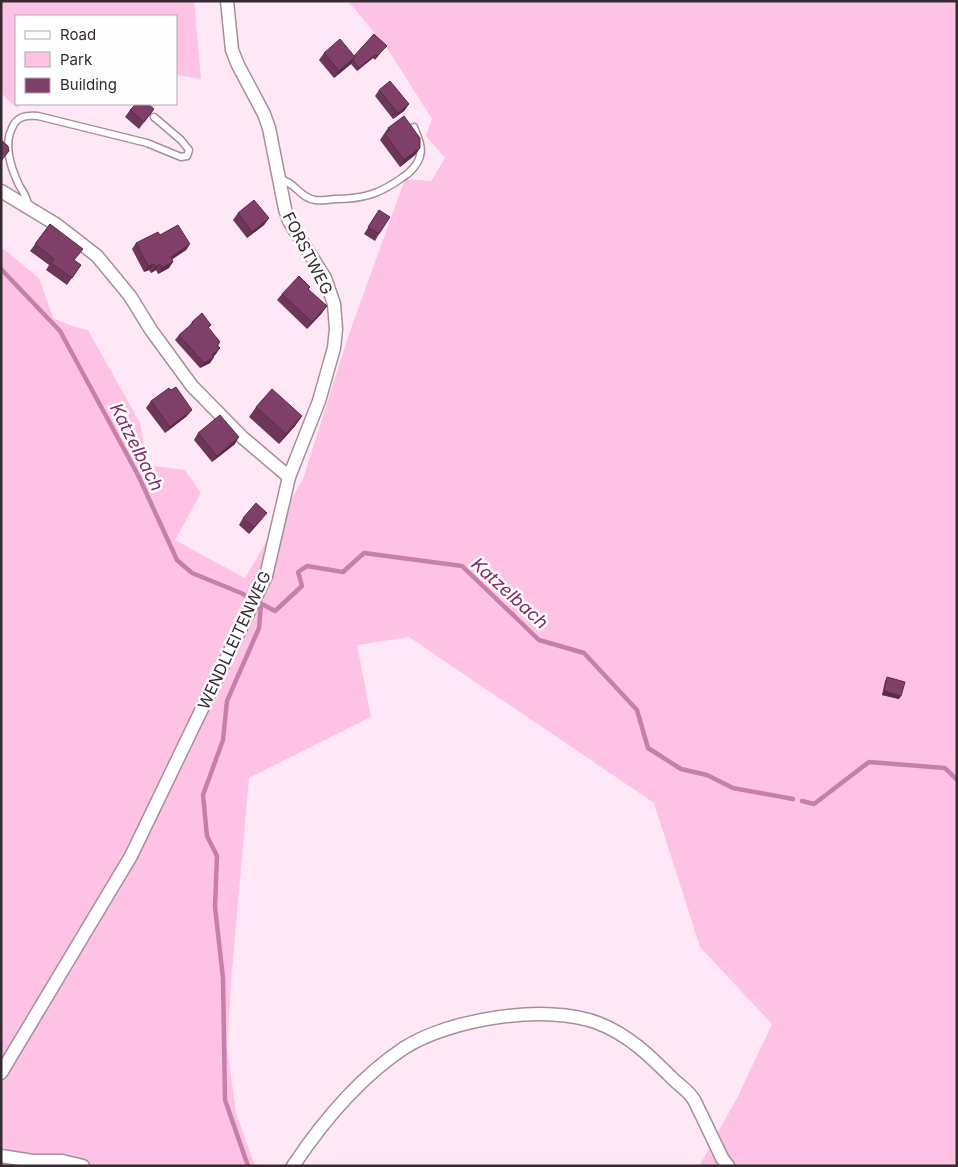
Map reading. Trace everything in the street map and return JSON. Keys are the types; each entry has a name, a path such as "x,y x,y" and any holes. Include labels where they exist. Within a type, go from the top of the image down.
{"street":[{"name":"FORSTWEG","path":"227,1 232,50 269,128 289,222 325,278 334,304 336,330 334,348 318,401 288,477"},
{"path":"1,191 57,225 97,256 130,296 151,330 192,386 242,437 288,477"},
{"name":"WENDLLEITENWEG","path":"1,1073 131,856 254,601 266,576 288,477"},
{"path":"293,1166 311,1138 333,1111 376,1070 404,1048 437,1031 481,1020 526,1014 565,1015 589,1020 597,1022 626,1037 652,1057 693,1097 722,1158 728,1166"},
{"path":"1,1156 34,1163 62,1161 83,1166"}],"lane":[{"path":"28,207 28,202 19,184 7,146 12,126 20,118 27,115 38,116 147,143 178,156 187,156 189,150 185,144 154,117"},
{"path":"279,179 285,180 307,198 316,200 354,199 369,196 396,183 416,164 420,157 421,148 414,126"}],"green space":[{"path":"1,1 194,1 201,79 178,75 178,15 15,15 15,105 20,105 17,108 1,93"},
{"path":"348,1 957,1 957,1166 699,1166 737,1098 772,1024 700,947 654,803 409,637 357,645 371,717 249,778 227,1047 236,1113 255,1166 1,1166 1,247 39,278 53,318 88,330 140,423 147,465 185,470 201,493 175,540 245,578 303,479 348,337 405,179 431,181 445,158 426,136 432,119 387,48"}],"building":[{"path":"374,34 387,46 377,56 375,55 359,68 353,60 354,56"},
{"path":"340,39 355,57 339,71 324,53"},
{"path":"390,81 409,104 398,113 379,90"},
{"path":"135,105 149,105 154,109 144,122 130,110"},
{"path":"404,116 420,138 420,148 404,160 385,134 390,130 388,128"},
{"path":"1,140 8,146 9,151 1,161"},
{"path":"254,200 269,218 252,232 238,213"},
{"path":"379,210 390,217 379,234 368,227"},
{"path":"50,224 83,249 74,260 81,265 72,278 51,263 54,259 35,244"},
{"path":"178,225 190,244 171,257 173,262 162,268 160,264 155,267 154,264 148,266 136,243 158,232 160,235"},
{"path":"299,276 310,287 308,289 327,306 312,322 282,294"},
{"path":"202,313 211,325 208,327 220,342 217,345 220,348 212,355 214,357 204,363 179,335"},
{"path":"176,387 192,410 170,427 151,401 169,388 171,390"},
{"path":"272,389 302,416 286,434 256,407"},
{"path":"220,415 239,437 217,456 198,433"},
{"path":"256,503 267,513 254,527 243,518"},
{"path":"887,677 905,682 901,696 884,691"}],"waterway":[{"name":"Katzelbach","path":"1,269 60,331 138,475 177,560 192,573 241,593 275,611 302,586 298,572 307,566 343,572 364,553 462,566 539,640 584,653 637,710 648,748 681,769 707,775 733,788 793,799"},
{"path":"248,1166 225,1100 223,978 215,907 217,856 207,836 203,795 223,740 227,701 259,628 261,604"},
{"name":"Katzelbach","path":"802,801 814,804 869,762 945,768 957,780"}]}
